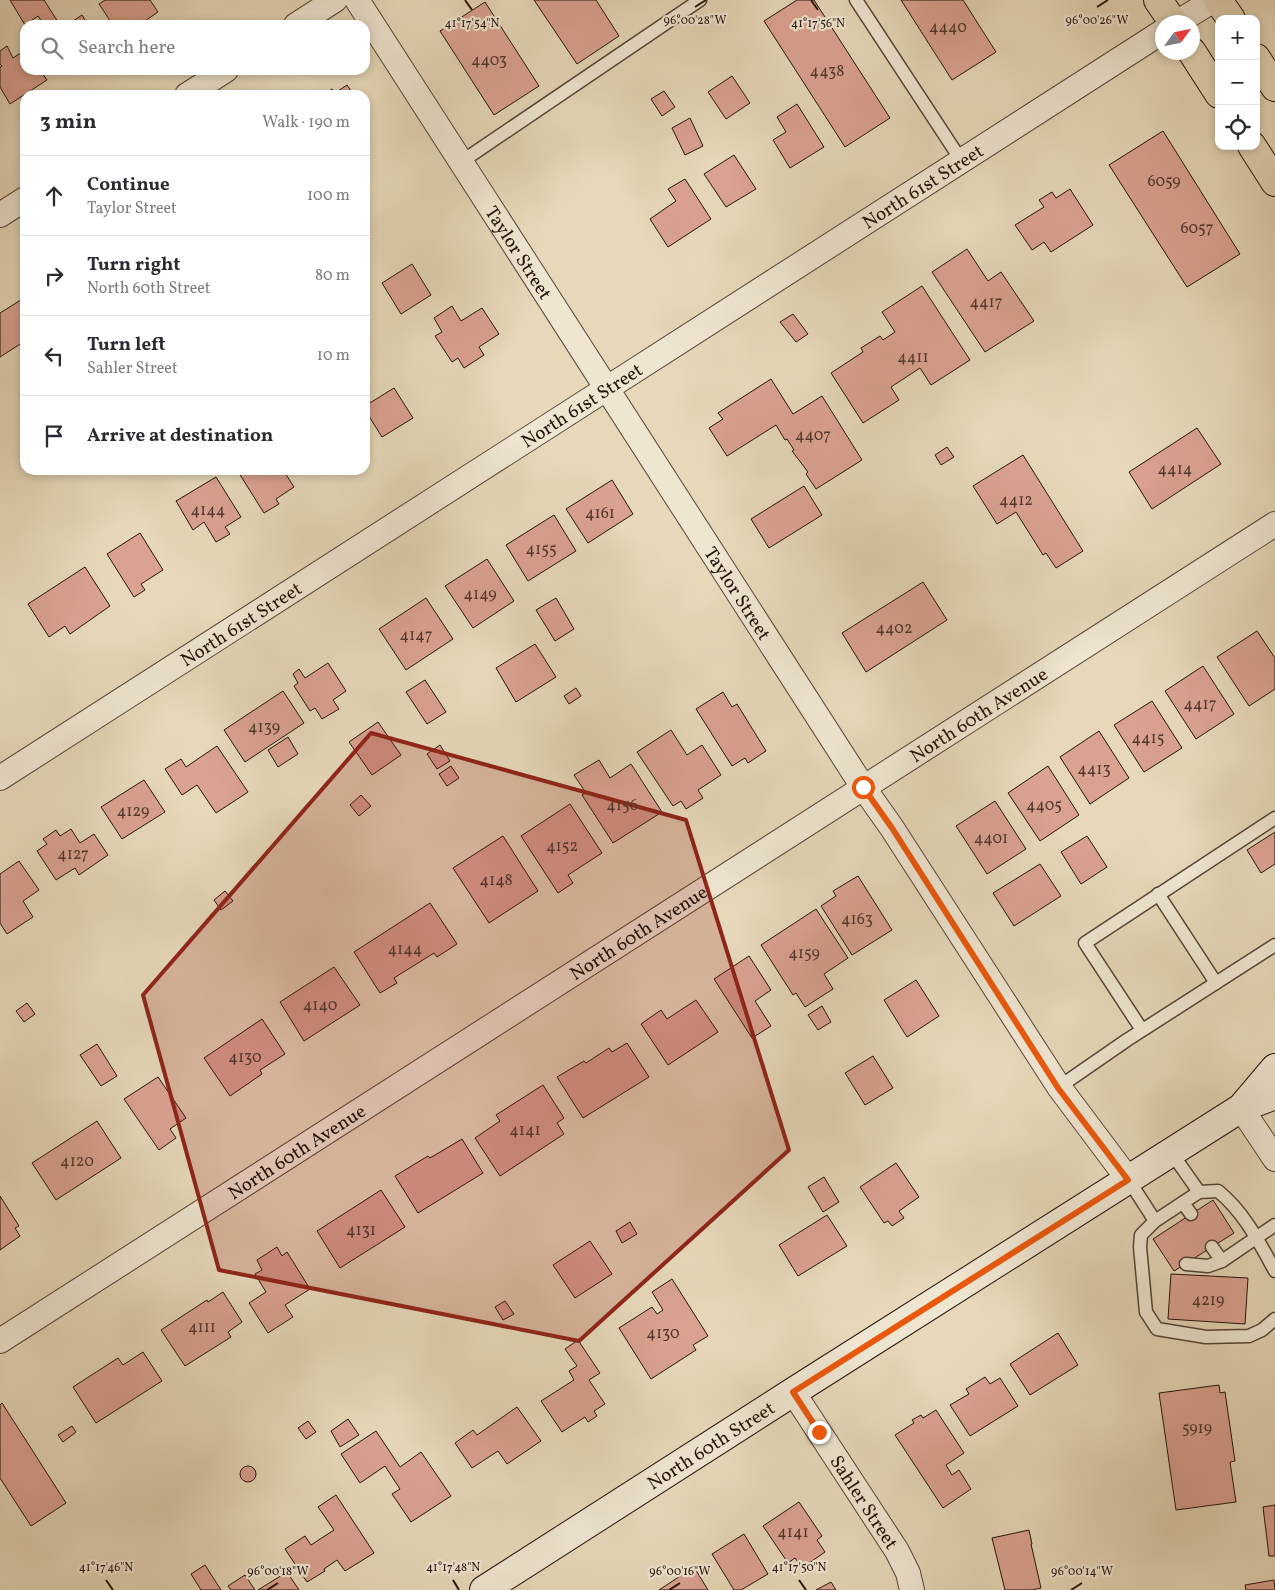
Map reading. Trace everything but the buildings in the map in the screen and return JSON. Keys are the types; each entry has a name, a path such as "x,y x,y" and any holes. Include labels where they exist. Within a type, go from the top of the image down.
{"main road":[{"path":"1158,0 1168,15"},
{"path":"1218,0 1228,15"},
{"path":"1197,60 1215,88"},
{"path":"1257,60 1275,87"},
{"path":"1255,150 1275,182"},
{"name":"North 60th Street","path":"1241,1108 1275,1068"},
{"name":"North 60th Street","path":"484,1590 1241,1108 1275,1095"}],"street":[{"path":"304,20 335,0"},
{"name":"Taylor Street","path":"357,0 370,20"},
{"path":"1189,15 1214,0"},
{"name":"Taylor Street","path":"370,20 1058,1088 1128,1180"},
{"name":"North 61st Street","path":"0,778 1155,36"},
{"path":"195,90 218,75"},
{"path":"0,215 20,202"},
{"name":"North 60th Avenue","path":"0,1340 1275,524"},
{"path":"1241,1108 1275,1159"},
{"name":"Sahler Street","path":"793,1392 897,1552 908,1573 912,1590"}],"lane":[{"path":"461,162 700,0"},
{"path":"856,0 961,160"},
{"path":"1142,1030 1085,943 1275,818"},
{"path":"1158,894 1216,983"},
{"path":"1058,1088 1142,1030 1275,945"},
{"path":"1171,1152 1199,1192"},
{"path":"1128,1180 1155,1221"},
{"path":"1275,1271 1257,1238 1232,1202 1218,1191 1199,1192 1155,1221 1141,1235 1140,1247 1146,1312 1157,1329 1206,1337 1249,1336 1262,1330 1275,1319"},
{"path":"1183,1203 1191,1214"},
{"path":"1186,1264 1208,1266 1222,1261 1275,1225"},
{"path":"1212,1246 1222,1261"}],"highlighted area":[{"path":"371,733 686,820 789,1150 579,1341 219,1270 143,995"}],"route":[{"path":"819,1432 793,1392 1128,1180 1058,1088 892,828 863,787"}]}
